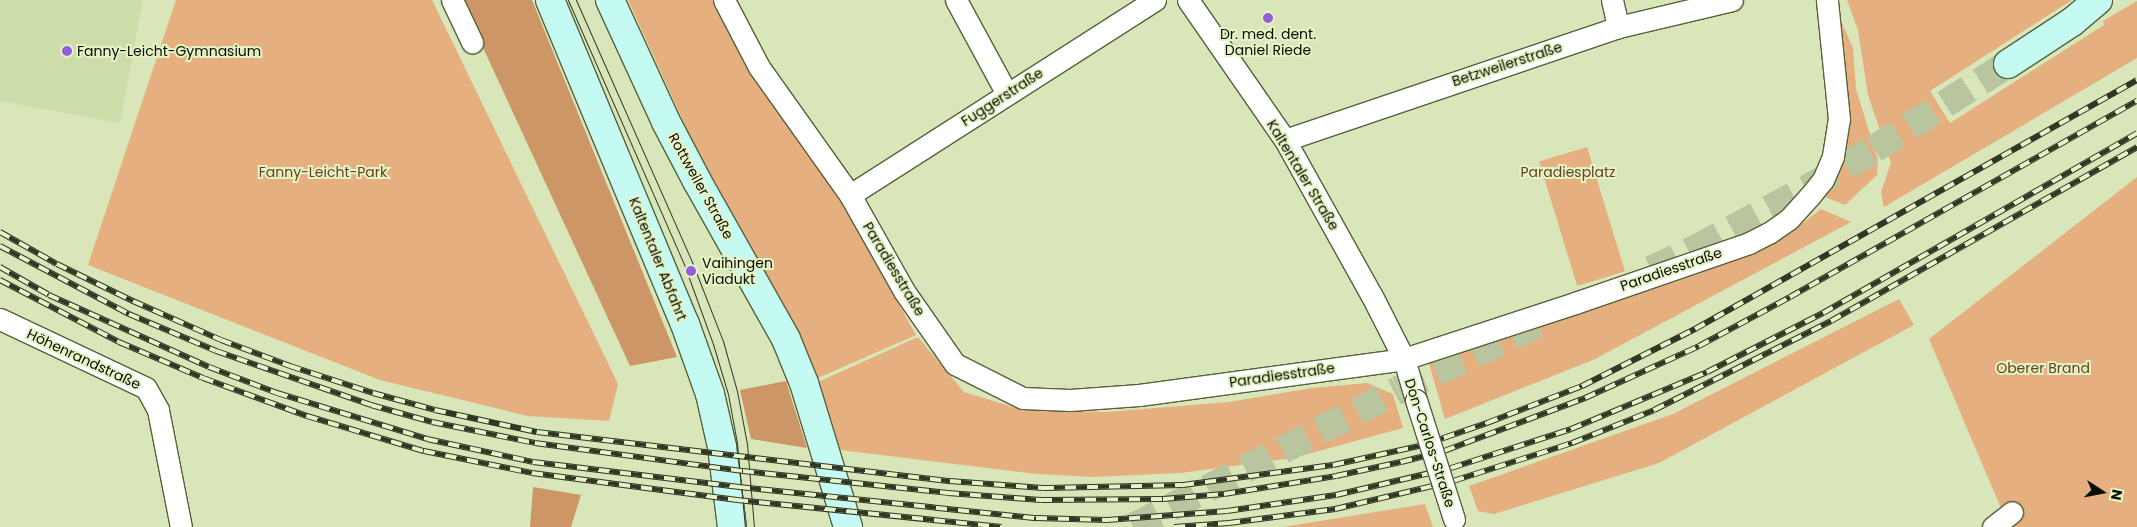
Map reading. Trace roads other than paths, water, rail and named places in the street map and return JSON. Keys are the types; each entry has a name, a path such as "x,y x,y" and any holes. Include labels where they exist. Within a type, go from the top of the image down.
{"main road":[{"name":"Kaltentaler Abfahrt","path":"550,0 685,324 710,394 722,447 732,527"},
{"name":"Rottweiler Straße","path":"610,0 688,164 786,339 804,383 846,519"},
{"path":"2008,64 2072,22 2098,0"},
{"path":"2072,22 2100,13 2120,0"}],"street":[{"path":"452,0 472,42"},
{"name":"Paradiesstraße","path":"724,0 759,67 850,195 904,291 955,364 1023,398 1070,400 1139,395 1404,359 1575,304 1749,243 1769,233 1789,219 1823,180 1833,156 1839,119 1827,0"},
{"path":"956,0 1007,94"},
{"name":"Fuggerstraße","path":"850,195 1155,0"},
{"name":"Kaltentaler Straße","path":"1188,0 1286,140 1372,296 1404,359"},
{"path":"1612,0 1618,27"},
{"name":"Betzweilerstraße","path":"1286,140 1618,27 1732,0"},
{"name":"Höhenrandstraße","path":"0,319 146,388 158,410 181,527"},
{"name":"Don-Carlos-Straße","path":"1404,359 1456,523"},
{"path":"1993,527 2012,512"}],"tunnel":[{"path":"1651,270 1695,249 1810,187 2008,64"},
{"path":"1133,527 1398,390 1549,318"}],"tram line":[{"path":"568,0 685,267 713,344 728,394 737,443 745,527"},
{"path":"576,0 692,262 723,341 737,391 747,444 754,527"}],"railway":[{"path":"0,232 57,264 133,301 221,340 290,366 373,393 435,410 537,432 950,481 1043,488 1183,485 1333,465 1423,445 1487,423 1582,386 1695,329 2137,80"},
{"path":"0,246 129,314 216,351 371,405 432,422 535,443 743,471 948,493 1041,500 1163,499 1224,494 1336,476 1401,462 1444,451 1585,398 1699,346 1790,297 2137,101"},
{"path":"0,267 49,295 209,367 277,393 427,439 533,462 739,487 1036,518 1107,520 1227,511 1336,495 1451,468 1571,429 1707,372 1823,313 2137,133"},
{"path":"1174,527 1229,523 1335,509 1453,481 1572,443 1654,410 1831,321 2137,147"},
{"path":"0,280 119,342 203,378 307,416 424,451 532,473 737,500 1002,527"}],"place":[{"name":"Dr. med. dent. Daniel Riede","path":"1268,18"},
{"name":"Fanny-Leicht-Gymnasium","path":"67,51"},
{"name":"Vaihingen Viadukt","path":"691,271"}],"park label":[{"name":"Fanny-Leicht-Park","path":"323,172"},
{"name":"Paradiesplatz","path":"1568,172"},
{"name":"Oberer Brand","path":"2043,368"}]}
